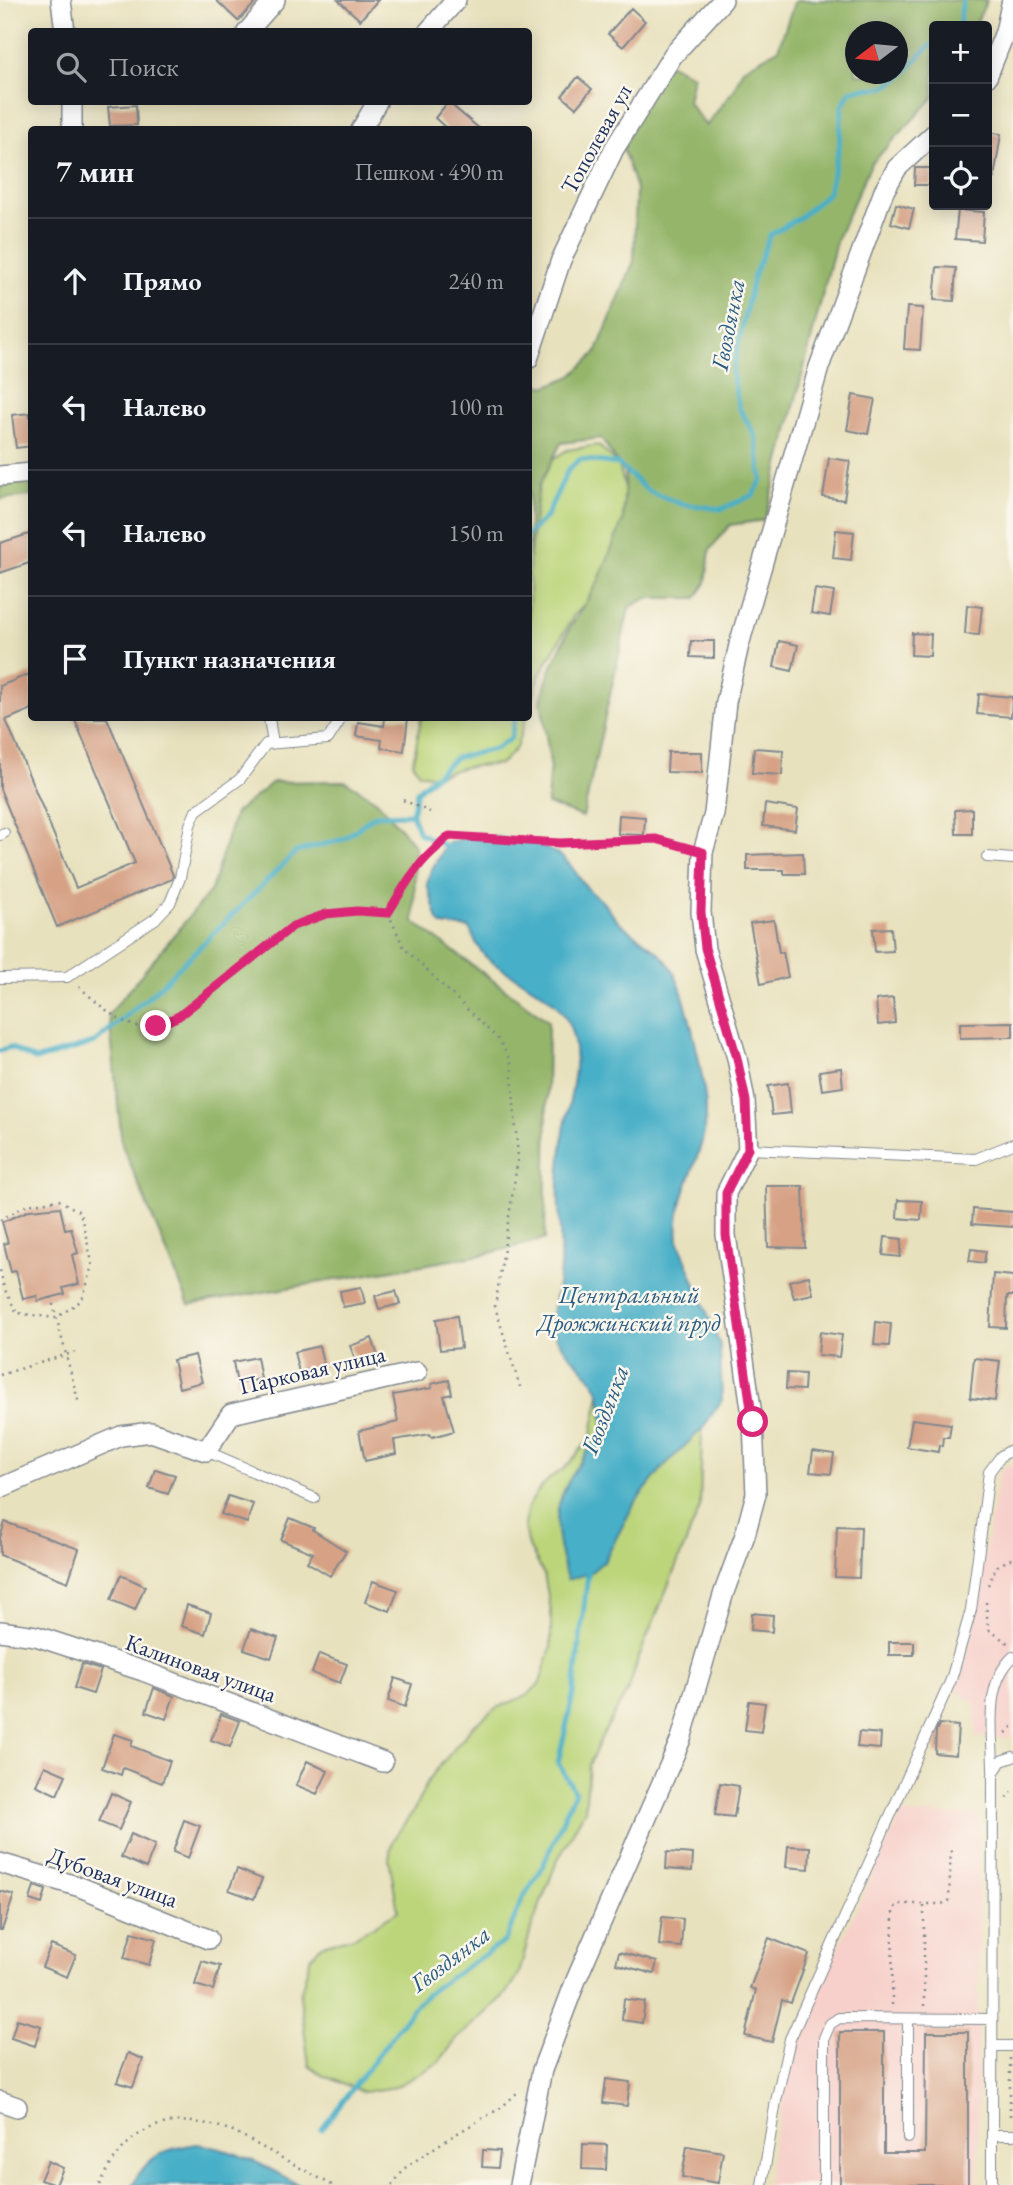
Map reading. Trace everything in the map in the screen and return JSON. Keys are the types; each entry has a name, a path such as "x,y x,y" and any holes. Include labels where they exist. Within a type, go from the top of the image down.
{"street":[{"path":"61,0 64,28"},
{"path":"250,28 275,0"},
{"path":"432,28 456,0"},
{"name":"Тополевая ул","path":"532,347 561,260 614,149 673,55 723,0"},
{"path":"992,64 1005,32 1012,0"},
{"path":"72,105 72,126"},
{"path":"363,126 375,105"},
{"path":"519,2185 542,2070 576,1980 681,1740 719,1605 745,1535 756,1494 753,1422 726,1235 726,1193 748,1149 746,1101 737,1058 705,948 701,912 703,852 714,814 726,702 739,645 819,367 884,191 897,168 929,139"},
{"path":"0,476 28,473"},
{"name":"Парковая улица","path":"206,1451 231,1414 417,1372"},
{"path":"0,1488 121,1436 151,1432 206,1451"},
{"name":"Калиновая улица","path":"0,1631 36,1636 143,1671 383,1762"},
{"name":"Дубовая улица","path":"0,1863 80,1887 208,1939"}],"lane":[{"path":"269,721 273,744"},
{"path":"0,978 67,977 155,919 170,903 180,878 190,825 196,811 240,779 266,744 328,739 339,721"},
{"path":"987,857 1013,859"},
{"path":"748,1149 976,1158 1013,1144"},
{"path":"762,2185 790,2039 951,1680 971,1610 989,1472 1001,1456 1013,1449"},
{"path":"206,1451 314,1498"},
{"path":"992,2185 993,1692 1000,1672 1013,1657"},
{"path":"993,1774 1001,1761 1013,1757"},
{"path":"824,2185 825,2031 830,2024 839,2018 992,2019"},
{"path":"908,2018 908,2138"},
{"path":"992,2046 1011,2046"},
{"path":"992,2135 1012,2135"}],"path":[{"path":"403,800 430,812"},
{"path":"388,913 416,867 443,839 450,836 560,843 656,839 703,852"},
{"path":"67,977 127,1023 141,1027 156,1026 179,1016 293,926 326,914 357,911 388,913"},
{"path":"388,913 404,948 499,1040 511,1062 518,1158 495,1307 520,1387"},
{"path":"0,1220 27,1205 59,1200 80,1212 93,1266 82,1300 56,1318 17,1313 2,1288 0,1270"},
{"path":"51,1297 79,1404"},
{"path":"0,1375 75,1352"},
{"path":"987,1593 997,1566 1013,1558"},
{"path":"986,1598 988,1629 1013,1647"},
{"path":"1006,1738 1007,1731 1013,1726"},
{"path":"892,2018 892,1914 898,1904 942,1904 950,1899 951,1847"},
{"path":"924,1904 924,2019"},
{"path":"1011,2046 1012,2135"},
{"path":"392,2185 406,2167 502,2107 542,2070"},
{"path":"100,2185 108,2165 134,2136 156,2124 186,2122 228,2129 332,2185"}],"shaded area":[{"path":"1013,1463 1013,1738 976,1737 976,1704 955,1690 974,1619 998,1476 1003,1468"},
{"path":"901,1814 979,1815 978,2185 767,2185 796,2038"}],"green space":[{"path":"795,0 987,0 977,21 929,21 929,102 871,164 837,238 765,520 730,525 710,550 706,583 696,598 647,598 629,608 583,817 547,804 550,763 541,700 550,671 569,629 598,582 623,520 625,474 601,438 561,443 539,486 532,537 532,382 545,387 572,376 596,353 634,261 636,189 623,149 661,59 693,76 688,102 706,126 734,89 743,69 778,49"},
{"path":"598,445 618,464 632,510 610,580 574,615 540,674 532,700 532,473 567,450"},
{"path":"28,469 28,496 0,499 0,473"},
{"path":"420,721 525,721 516,748 501,764 465,767 434,776 419,773 413,763"},
{"path":"345,781 377,801 415,846 414,922 548,1021 545,1239 486,1254 189,1305 122,1145 109,1014 211,890 235,813 273,782"},
{"path":"600,1393 604,1429 564,1489 558,1515 559,1548 604,1561 634,1504 664,1466 702,1429 700,1508 638,1659 629,1688 589,1765 585,1810 557,1861 531,1929 519,1974 501,1999 457,2039 438,2063 396,2087 364,2092 322,2075 309,2066 300,1995 310,1959 321,1945 354,1937 398,1911 389,1859 392,1841 413,1812 429,1779 472,1727 496,1708 528,1695 540,1683 551,1647 551,1610 544,1575 527,1543 524,1524 528,1507 538,1491 550,1478 565,1468 591,1438"}],"water":[{"name":"Центральный Дрожжинский пруд","path":"496,837 539,846 562,857 618,921 668,963 678,983 690,1020 705,1103 704,1132 680,1208 678,1240 720,1345 722,1400 702,1429 664,1466 634,1504 604,1561 590,1573 567,1580 558,1539 558,1508 569,1480 604,1428 599,1392 588,1374 565,1350 554,1332 552,1322 560,1259 560,1167 575,1062 573,1035 561,1010 541,993 485,956 469,928 442,925 427,884 446,844 462,838"},
{"path":"197,2144 250,2159 299,2185 132,2185 144,2167 158,2155 175,2148"}],"building":[{"path":"216,0 258,0 238,21"},
{"path":"338,0 378,0 360,20"},
{"path":"631,8 645,21 623,47 608,34"},
{"path":"578,77 592,89 576,108 562,96"},
{"path":"136,105 137,125 110,126 108,107"},
{"path":"446,105 452,105 476,126 444,126 435,118"},
{"path":"992,133 1001,134 992,178"},
{"path":"915,168 929,168 929,185 914,185"},
{"path":"896,204 914,209 909,228 891,223"},
{"path":"958,210 984,212 982,241 955,239"},
{"path":"937,267 956,268 954,301 934,300"},
{"path":"907,307 923,308 920,350 904,349"},
{"path":"853,395 875,399 868,434 847,430"},
{"path":"28,413 28,446 16,448 12,415"},
{"path":"829,458 850,461 844,500 823,497"},
{"path":"836,530 854,532 851,560 833,558"},
{"path":"28,534 28,563 0,573 0,543"},
{"path":"815,589 834,592 830,616 811,613"},
{"path":"967,605 982,607 979,635 965,634"},
{"path":"912,633 931,634 930,656 911,655"},
{"path":"691,641 714,641 714,658 690,657"},
{"path":"779,641 798,645 792,671 774,667"},
{"path":"28,675 28,711 6,720 76,888 135,863 75,721 108,721 173,875 172,879 57,927 0,789 0,686"},
{"path":"979,694 1012,697 1011,717 977,714"},
{"path":"385,721 408,721 404,751 381,748 382,740 356,736 358,722 384,726"},
{"path":"754,748 783,750 782,775 752,773"},
{"path":"668,752 702,752 702,773 667,772"},
{"path":"765,804 798,809 795,830 763,826"},
{"path":"972,809 972,834 956,834 955,810"},
{"path":"619,815 645,817 644,835 618,834"},
{"path":"803,853 804,874 784,874 784,870 747,870 747,855"},
{"path":"774,920 779,953 783,952 788,977 761,984 750,923"},
{"path":"891,928 893,951 875,952 873,929"},
{"path":"893,998 895,1023 878,1025 876,1000"},
{"path":"1013,1022 1013,1037 960,1038 960,1023"},
{"path":"841,1068 843,1087 822,1090 819,1071"},
{"path":"788,1083 791,1113 772,1115 768,1086"},
{"path":"766,1186 803,1186 805,1248 768,1247"},
{"path":"898,1200 922,1201 921,1220 897,1218"},
{"path":"60,1207 65,1229 71,1228 78,1253 72,1255 79,1284 63,1288 65,1294 38,1301 37,1296 23,1299 16,1271 11,1272 4,1244 8,1243 2,1222 30,1210"},
{"path":"973,1209 1013,1212 1013,1227 972,1224"},
{"path":"885,1237 902,1239 900,1257 883,1255"},
{"path":"971,1249 986,1251 984,1263 969,1261"},
{"path":"993,1274 1013,1276 1013,1296 1007,1296 1006,1328 990,1327"},
{"path":"809,1276 813,1294 794,1298 789,1281"},
{"path":"361,1287 365,1303 343,1307 340,1291"},
{"path":"396,1291 400,1304 379,1309 375,1296"},
{"path":"457,1316 461,1348 440,1350 436,1319"},
{"path":"876,1322 891,1324 889,1346 874,1345"},
{"path":"820,1332 842,1335 839,1357 818,1355"},
{"path":"372,1338 379,1359 358,1366 350,1346"},
{"path":"319,1346 324,1366 299,1372 294,1352"},
{"path":"195,1355 202,1382 179,1388 173,1360"},
{"path":"257,1357 261,1379 237,1384 233,1362"},
{"path":"974,1358 1000,1361 995,1401 970,1398"},
{"path":"787,1373 805,1374 804,1390 786,1389"},
{"path":"449,1380 452,1394 444,1396 454,1431 432,1437 430,1434 394,1440 396,1454 365,1461 359,1431 398,1422 393,1395 432,1388 431,1384"},
{"path":"912,1419 951,1424 949,1437 943,1437 938,1452 907,1447"},
{"path":"813,1451 834,1454 831,1474 810,1472"},
{"path":"155,1469 175,1475 168,1494 149,1488"},
{"path":"228,1496 253,1504 247,1523 221,1514"},
{"path":"290,1518 314,1528 313,1530 346,1551 330,1576 307,1562 313,1553 281,1540"},
{"path":"5,1522 79,1549 68,1582 0,1555 0,1538"},
{"path":"837,1526 861,1527 859,1578 835,1577"},
{"path":"121,1575 145,1586 135,1610 111,1600"},
{"path":"373,1581 398,1590 390,1611 365,1602"},
{"path":"187,1605 211,1613 205,1634 181,1626"},
{"path":"752,1613 773,1615 772,1632 751,1630"},
{"path":"251,1629 278,1638 271,1658 244,1649"},
{"path":"889,1642 914,1642 914,1655 889,1655"},
{"path":"319,1654 347,1664 340,1683 312,1673"},
{"path":"82,1664 101,1670 93,1694 74,1688"},
{"path":"395,1678 412,1684 405,1707 388,1701"},
{"path":"154,1688 174,1696 166,1719 146,1712"},
{"path":"749,1701 765,1703 761,1732 745,1730"},
{"path":"221,1714 240,1721 230,1747 211,1740"},
{"path":"939,1724 958,1726 956,1755 935,1753"},
{"path":"859,1732 881,1734 880,1749 857,1747"},
{"path":"114,1734 133,1740 131,1746 170,1761 162,1783 123,1768 121,1775 102,1768"},
{"path":"307,1761 328,1771 317,1794 296,1785"},
{"path":"45,1766 66,1775 57,1795 36,1785"},
{"path":"720,1783 739,1786 734,1817 715,1815"},
{"path":"111,1793 131,1802 119,1830 99,1822"},
{"path":"184,1820 200,1826 188,1858 173,1852"},
{"path":"131,1834 155,1845 146,1868 121,1857"},
{"path":"788,1846 810,1847 809,1869 786,1867"},
{"path":"667,1852 693,1854 692,1871 666,1869"},
{"path":"237,1869 262,1879 254,1899 229,1890"},
{"path":"34,1886 46,1890 42,1904 30,1900"},
{"path":"0,1891 14,1895 2,1930 0,1930"},
{"path":"662,1917 683,1919 681,1947 659,1945"},
{"path":"132,1932 156,1939 149,1965 124,1958"},
{"path":"769,1938 809,1954 791,2003 782,2000 772,2042 745,2036 756,1990 750,1988"},
{"path":"51,1945 76,1955 67,1977 42,1967"},
{"path":"619,1952 657,1962 654,1974 616,1964"},
{"path":"202,1961 220,1966 213,1990 195,1985"},
{"path":"624,1999 645,2002 642,2023 622,2020"},
{"path":"17,2019 41,2026 35,2046 11,2038"},
{"path":"840,2032 884,2032 884,2153 925,2153 926,2032 968,2032 968,2185 840,2185"},
{"path":"128,2053 143,2059 133,2087 117,2082"},
{"path":"606,2079 630,2082 627,2106 603,2103"},
{"path":"583,2144 607,2145 606,2170 582,2169"},
{"path":"687,2146 723,2152 718,2183 682,2177"},
{"path":"483,2150 500,2151 498,2168 482,2167"},
{"path":"48,2161 63,2168 56,2185 40,2180"}],"waterway":[{"name":"Гвоздянка","path":"960,21 963,0"},
{"name":"Гвоздянка","path":"532,530 546,517 568,470 581,459 618,464 648,491 681,504 722,509 753,495 762,479 755,435 739,408 732,373 753,278 770,235 799,218 828,193 839,148 842,107 850,91 891,84 929,48"},
{"name":"Гвоздянка","path":"450,848 419,833 412,814 417,791 455,758 495,749 511,738 514,721"},
{"path":"0,1051 10,1047 35,1060 94,1043 153,993 296,852 344,839 375,815 412,814"},
{"name":"Гвоздянка","path":"322,2129 418,2002 505,1941 523,1898 541,1870 575,1792 558,1763 573,1696 589,1566"}],"route":[{"path":"156,1026 179,1016 293,926 326,914 357,911 388,913 416,867 443,839 450,836 560,843 656,839 703,852 701,912 705,948 737,1058 746,1101 748,1149 726,1193 726,1235 753,1422"}]}
